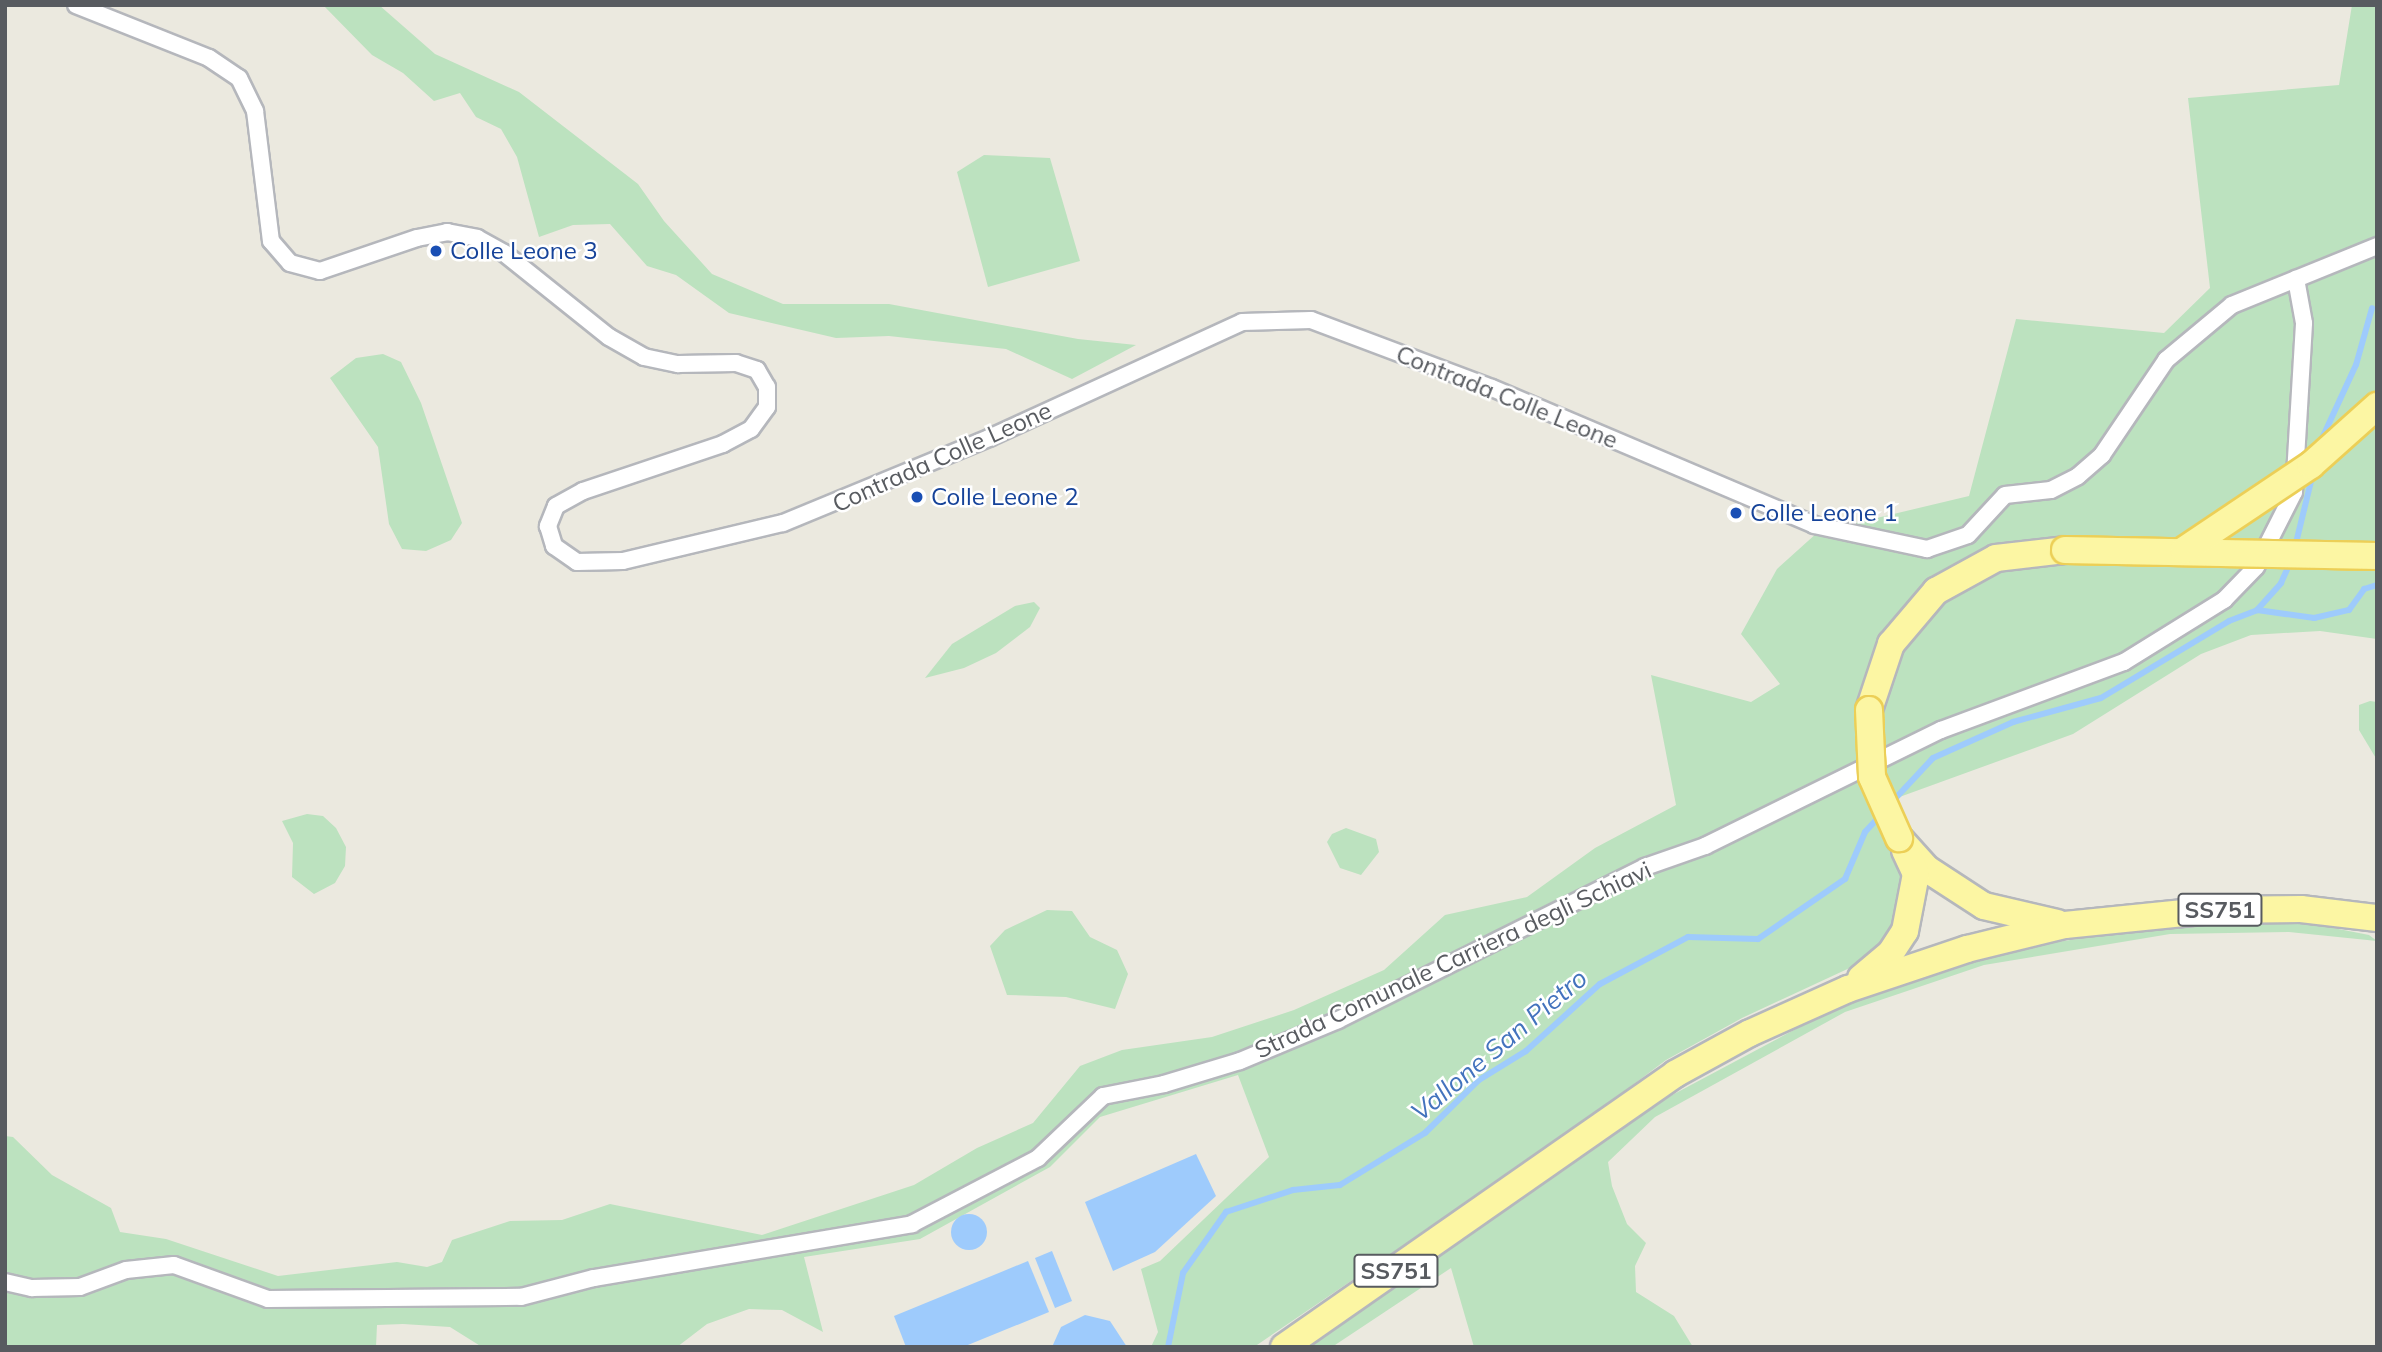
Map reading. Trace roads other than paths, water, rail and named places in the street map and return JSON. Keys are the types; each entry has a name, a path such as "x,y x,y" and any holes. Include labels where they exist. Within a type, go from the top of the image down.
{"main road":[{"path":"2185,550 2311,465 2377,406"},
{"path":"1848,989 1890,954 1905,930 1916,874 1872,777 1869,710 1891,644 1936,591 1996,558 2064,550 2185,550 2377,556"},
{"path":"1899,838 1927,869 1984,906 2064,925"},
{"name":"SS751","path":"2064,925 2213,910 2301,909 2377,918"},
{"path":"1848,989 1967,948 2064,925"},
{"name":"SS751","path":"1284,1347 1507,1195 1675,1074 1750,1033 1848,989"}],"street":[{"name":"Contrada Colle Leone","path":"76,5 209,58 239,78 255,111 271,241 290,262 320,271 417,237 447,232 477,238 504,253 609,337 644,357 677,364 736,363 757,370 767,387 767,407 751,429 723,444 583,491 556,506 548,526 554,546 577,562 623,561 783,523 989,438 1242,322 1311,320 1492,387 1814,525 1927,549 1968,535 2005,495 2051,489 2078,476 2102,456 2166,360 2196,331 2232,305 2377,246"},
{"name":"Strada Comunale Carriera degli Schiavi","path":"5,1282 32,1288 80,1287 126,1270 174,1265 268,1299 521,1297 594,1278 794,1248 912,1224 1038,1158 1103,1096 1164,1084 1240,1061 1338,1020 1646,867 1717,841 1941,730 2124,662 2224,600 2256,567 2294,492 2304,323 2296,279"}],"water":[{"path":"1196,1154 1216,1196 1155,1252 1113,1271 1085,1202"},
{"path":"969,1214 982,1219 987,1232 982,1245 969,1250 956,1245 951,1232 956,1219"},
{"path":"1052,1251 1072,1301 1055,1308 1035,1258"},
{"path":"1028,1261 1049,1312 963,1347 906,1347 894,1316"},
{"path":"1085,1315 1110,1321 1127,1347 1052,1347 1061,1327"}],"waterway":[{"path":"2319,445 2356,365 2372,308"},
{"path":"2295,547 2313,473"},
{"name":"Vallone San Pietro","path":"1892,802 1933,758 2013,722 2101,698 2229,621 2257,610 2281,583 2291,561"},
{"path":"2257,610 2314,618 2349,610 2364,589 2377,585"},
{"name":"Vallone San Pietro","path":"1168,1347 1183,1273 1226,1212 1293,1190 1340,1185 1425,1133 1479,1080 1526,1051 1600,984 1688,937 1758,939 1845,879 1865,832 1880,816"}],"place":[{"name":"Colle Leone 3","path":"436,251"},
{"name":"Colle Leone 2","path":"917,497"},
{"name":"Colle Leone 1","path":"1736,513"}]}
